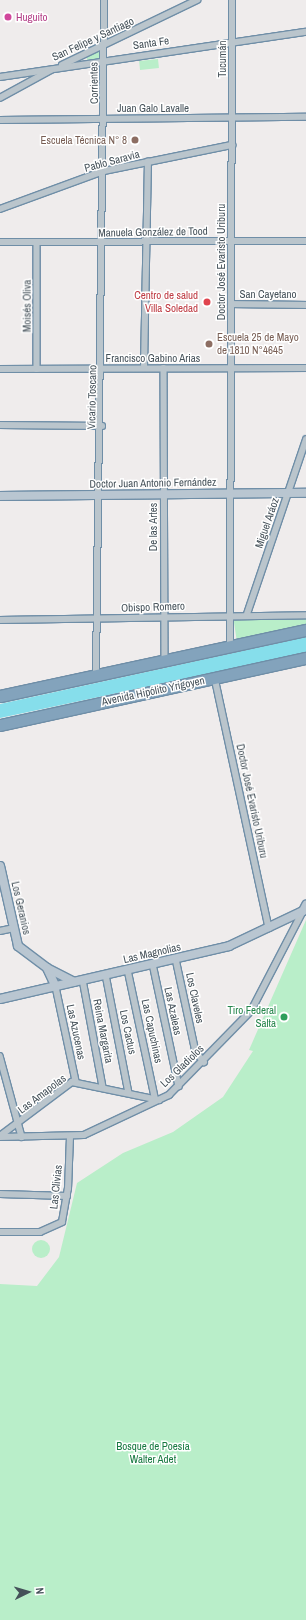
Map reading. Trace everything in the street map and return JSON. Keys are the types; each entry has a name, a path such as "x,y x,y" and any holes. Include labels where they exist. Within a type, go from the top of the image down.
{"highway":[{"path":"0,696 306,630"},
{"name":"Avenida Hipólito Yrigoyen","path":"0,725 306,658"}],"street":[{"name":"Corrientes","path":"104,0 104,118"},
{"name":"San Felipe y Santiago","path":"0,98 55,68 196,0"},
{"name":"Tucumán","path":"232,0 232,118"},
{"name":"Santa Fe","path":"0,77 104,60 306,32"},
{"name":"Juan Galo Lavalle","path":"0,120 306,117"},
{"name":"Vicario Toscano","path":"96,675 102,426 104,118"},
{"name":"Doctor José Evaristo Uriburu","path":"230,646 232,118"},
{"name":"Pablo Saravia","path":"0,209 104,171 232,145"},
{"path":"144,368 148,162"},
{"name":"Manuela González de Tood","path":"0,242 146,243 306,241"},
{"name":"Moisés Oliva","path":"37,242 37,369"},
{"name":"San Cayetano","path":"231,304 306,304"},
{"name":"De las Artes","path":"164,368 163,617 165,661"},
{"name":"Francisco Gabino Arias","path":"0,369 306,368"},
{"path":"0,425 102,426"},
{"name":"Miguel Aráoz","path":"247,614 306,440"},
{"name":"Doctor Juan Antonio Fernández","path":"0,496 306,493"},
{"name":"Obispo Romero","path":"0,620 163,617 231,614 306,615"},
{"name":"Doctor José Evaristo Uriburu","path":"215,678 269,928"},
{"name":"Los Geranios","path":"0,866 3,893 20,950 47,968 79,981"},
{"name":"Las Magnolias","path":"0,999 229,946 269,928 305,908"},
{"name":"Los Gladiolos","path":"0,1137 70,1137 95,1131 179,1086 204,1062 260,999 305,908"},
{"path":"0,930 14,928"},
{"name":"Los Claveles","path":"176,959 196,1052 204,1062"},
{"name":"Las Azaleas","path":"153,964 179,1086"},
{"path":"47,968 56,987"},
{"name":"Las Capuchinas","path":"128,970 157,1099"},
{"name":"Los Cactus","path":"106,975 129,1093"},
{"name":"Reina Margarita","path":"79,981 103,1087"},
{"name":"Las Azucenas","path":"56,987 76,1081"},
{"path":"0,1056 22,1137"},
{"path":"76,1081 157,1099"},
{"name":"Las Amapolas","path":"0,1137 18,1125 68,1084 76,1081"},
{"path":"0,1088 8,1088"},
{"name":"Las Clivias","path":"0,1232 40,1232 59,1225 67,1196 70,1137"},
{"path":"0,1194 67,1196"}],"green space":[{"path":"102,49 102,58 87,60 86,55"},
{"path":"158,59 159,68 140,70 139,61"},
{"path":"233,616 306,618 306,626 237,642"},
{"name":"Bosque de Poesía Walter Adet","path":"306,920 306,1620 0,1620 0,1284 37,1286 59,1257 77,1183 123,1153 173,1132 223,1097 253,1051 249,1050"},
{"path":"37,1240 45,1240 50,1245 48,1256 45,1258 37,1258 32,1253 32,1245"}],"water":[{"path":"306,637 306,653 0,718 0,704"}],"place":[{"name":"Huguito","path":"8,17"},
{"name":"Escuela Técnica N° 8","path":"135,140"},
{"name":"Centro de salud Villa Soledad","path":"207,302"},
{"name":"Escuela 25 de Mayo de 1810 N°4645","path":"209,344"},
{"name":"Tiro Federal Salta","path":"284,1017"}]}
